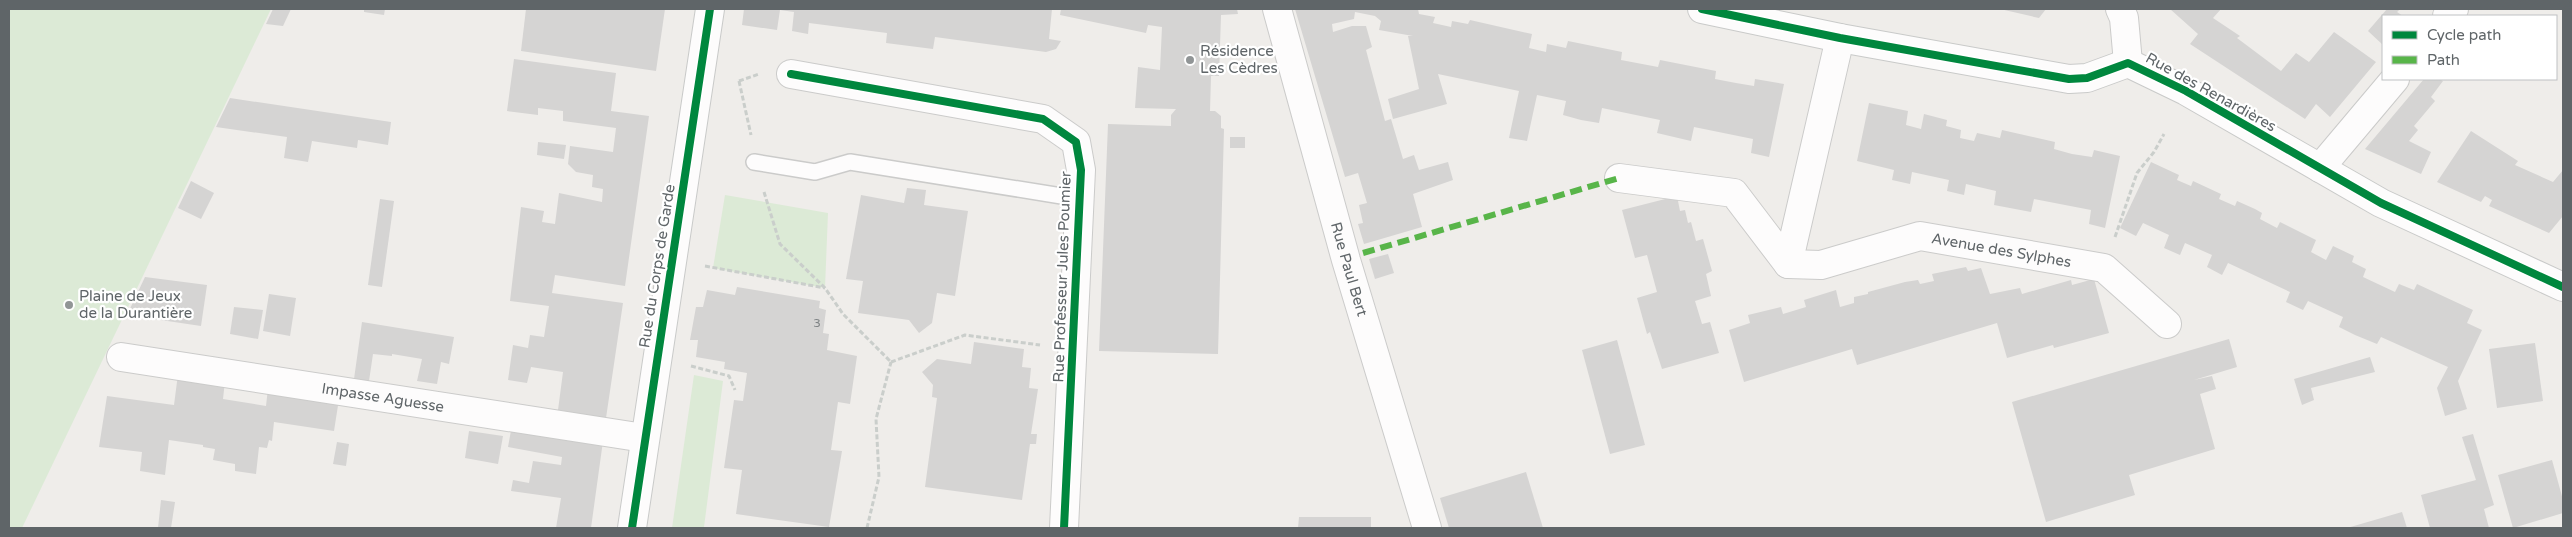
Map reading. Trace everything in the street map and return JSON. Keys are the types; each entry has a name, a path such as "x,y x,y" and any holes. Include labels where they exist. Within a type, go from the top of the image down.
{"street":[{"name":"Rue du Corps de Garde","path":"632,528 644,438 710,9"},
{"name":"Rue Paul Bert","path":"1277,9 1346,260 1427,528"},
{"name":"Rue des Renardières","path":"1702,9 1760,15 1840,38 2069,78 2088,78 2128,63 2186,91 2381,203 2563,287"},
{"path":"2120,9 2124,18 2128,63"},
{"path":"1788,264 1840,38"},
{"name":"Rue Professeur Jules Poumier","path":"792,74 1042,120 1076,142 1081,170 1064,528"},
{"path":"2320,168 2394,80"},
{"path":"1619,178 1734,193 1788,264"},
{"name":"Avenue des Sylphes","path":"1788,264 1821,266 1920,236 2104,268"},
{"path":"2104,268 2167,324"},
{"name":"Impasse Aguesse","path":"121,357 644,438"}],"lane":[{"path":"754,162 815,172 850,162 1080,198"}],"path":[{"path":"700,76 739,81 768,71 792,74"},
{"path":"739,81 750,129 754,162 780,244 825,288 843,314 891,362"},
{"path":"2104,268 2137,173 2154,152 2164,134"},
{"path":"672,260 825,288"},
{"path":"891,362 965,335 1073,349"},
{"path":"656,359 729,376 735,390"},
{"path":"867,528 879,477 876,419 891,362"}],"green space":[{"name":"Plaine de Jeux de la Durantière","path":"9,9 271,9 22,528 9,528"},
{"path":"725,195 828,213 825,288 713,268"},
{"path":"694,375 723,381 704,527 709,528 672,528"}],"building":[{"path":"273,9 291,9 283,26 266,24"},
{"path":"364,9 385,9 384,15 364,12"},
{"path":"526,9 665,9 656,71 521,51"},
{"path":"744,9 1052,9 1049,39 1061,41 1056,49 1046,52 935,37 933,49 886,43 887,33 809,23 808,34 792,31 794,12 780,10 777,30 742,25"},
{"path":"1061,9 1237,9 1238,14 1221,15 1219,76 1211,76 1210,111 1215,111 1221,116 1221,128 1224,129 1218,354 1099,351 1108,124 1171,126 1171,115 1176,109 1135,108 1138,67 1160,70 1162,27 1148,25 1146,33 1060,15"},
{"path":"1295,9 1418,9 1419,14 1435,17 1433,23 1451,27 1452,21 1468,24 1470,20 1532,34 1529,48 1546,52 1547,44 1566,48 1568,41 1622,52 1621,60 1658,67 1660,60 1716,71 1715,79 1754,86 1755,79 1784,84 1769,157 1751,153 1753,139 1694,127 1691,141 1657,133 1660,120 1602,108 1599,123 1581,120 1563,115 1566,101 1537,95 1527,141 1509,138 1519,91 1438,74 1447,104 1393,119 1388,99 1419,89 1408,36 1413,36 1379,30 1381,21 1375,16 1355,12 1354,19 1332,24 1333,32 1352,26 1366,26 1372,47 1366,50 1385,121 1391,119 1403,159 1414,155 1419,170 1448,162 1453,180 1413,194 1422,227 1364,244 1358,224 1363,223 1359,205 1367,203 1358,173 1345,177"},
{"path":"2000,9 2046,9 2039,18"},
{"path":"2170,9 2221,9 2213,18 2240,36 2237,38 2281,71 2296,53 2309,62 2334,32 2376,62 2330,117 2316,104 2305,119 2190,44 2198,34"},
{"path":"2387,9 2400,9 2397,12 2402,15 2382,15 2382,44 2368,31"},
{"path":"514,59 616,73 611,111 649,116 625,286 555,275 552,293 623,303 606,418 558,410 563,372 531,367 527,383 508,380 513,345 528,348 530,335 544,337 549,306 510,301 521,207 544,211 542,222 555,224 559,193 602,202 603,189 592,187 593,175 576,172 568,164 570,146 613,152 616,128 563,121 563,111 538,108 538,115 507,111"},
{"path":"2423,80 2443,81 2431,97 2435,101 2414,126 2418,130 2409,141 2431,152 2421,174 2365,149"},
{"path":"230,98 391,122 388,145 358,140 357,148 312,141 308,162 284,158 287,137 216,127"},
{"path":"1869,103 1908,111 1906,125 1921,129 1924,114 1947,120 1946,126 1961,130 1960,138 1974,141 1977,133 2000,138 2002,130 2055,142 2054,149 2072,154 2092,157 2094,150 2120,156 2105,228 2089,224 2091,210 2034,199 2031,212 1994,205 1996,191 1966,184 1964,195 1947,191 1949,180 1912,172 1910,184 1892,180 1894,170 1857,161"},
{"path":"2471,131 2518,161 2515,165 2553,182 2563,170 2563,216 2549,233 2489,206 2492,200 2485,196 2481,202 2437,182"},
{"path":"1230,137 1245,137 1245,148 1230,148"},
{"path":"538,142 566,145 564,159 537,155"},
{"path":"2151,162 2179,175 2177,180 2191,186 2193,181 2221,194 2219,199 2235,206 2237,201 2255,209 2262,213 2260,219 2277,228 2280,222 2316,240 2311,252 2326,260 2333,246 2354,256 2352,262 2366,269 2363,277 2395,292 2399,284 2414,290 2417,284 2473,310 2467,323 2482,330 2458,381 2467,409 2445,416 2437,388 2448,367 2381,337 2377,344 2355,335 2339,327 2343,317 2308,301 2303,310 2286,302 2290,292 2228,263 2222,275 2207,267 2212,255 2185,243 2180,255 2164,248 2169,235 2143,223 2136,236 2120,228"},
{"path":"191,181 214,193 201,219 178,208"},
{"path":"907,188 926,190 924,205 968,211 955,296 937,293 932,323 919,333 909,320 858,313 863,281 846,279 861,195 904,203"},
{"path":"1677,196 1680,211 1685,210 1688,223 1691,222 1696,241 1703,239 1712,271 1706,274 1711,296 1695,301 1702,324 1710,322 1719,353 1662,369 1650,332 1647,334 1637,298 1657,292 1647,255 1635,258 1622,210"},
{"path":"380,199 394,201 382,287 368,285"},
{"path":"1388,254 1394,273 1375,279 1369,259"},
{"path":"1966,267 1968,271 1981,268 1990,294 2020,288 2022,294 2071,280 2072,285 2094,279 2109,333 2054,348 2053,345 2007,358 1997,323 1857,365 1852,349 1744,382 1729,330 1750,323 1748,315 1781,307 1783,314 1806,307 1804,300 1836,290 1840,307 1854,303 1854,297 1868,294 1868,292 1905,282 1918,280 1920,284 1934,281 1932,274"},
{"path":"145,277 207,285 201,326 127,315"},
{"path":"737,287 820,301 819,308 826,310 823,333 829,334 827,350 857,356 850,404 838,402 831,450 842,451 829,527 736,514 742,470 724,468 734,400 743,401 747,373 724,369 725,362 696,357 698,340 690,340 696,307 703,307 707,290 735,295"},
{"path":"269,294 296,298 290,336 263,331"},
{"path":"234,307 263,310 258,339 230,334"},
{"path":"362,322 454,337 449,364 441,362 437,384 417,381 422,359 392,354 392,356 373,354 369,381 354,379"},
{"path":"2229,339 2237,367 2194,380 2212,376 2216,389 2200,394 2215,449 2129,475 2135,495 2046,522 2012,402"},
{"path":"1617,340 1645,445 1610,454 1582,350"},
{"path":"974,342 1024,349 1022,367 1031,368 1029,388 1038,389 1031,434 1037,434 1036,444 1030,444 1022,500 925,487 937,398 932,397 933,385 922,372 937,359 971,364"},
{"path":"2535,343 2543,401 2497,408 2489,349"},
{"path":"2370,357 2375,372 2311,388 2314,400 2302,405 2294,379"},
{"path":"178,374 225,381 223,399 266,406 268,388 339,399 334,431 274,422 272,441 269,440 267,448 259,447 256,474 235,471 235,464 213,460 215,449 203,447 203,445 169,440 165,475 140,471 142,452 99,447 107,396 174,405"},
{"path":"512,425 603,441 591,528 556,528 561,498 511,491 513,480 529,483 533,461 561,465 562,457 508,447"},
{"path":"469,431 503,436 498,464 465,458"},
{"path":"2473,434 2494,505 2484,509 2489,528 2430,528 2421,495 2476,480 2462,437"},
{"path":"337,442 349,444 346,466 333,464"},
{"path":"2552,460 2563,500 2563,513 2513,528 2498,475"},
{"path":"1526,472 1543,528 1449,528 1440,498"},
{"path":"161,500 175,502 171,528 158,528"},
{"path":"2402,512 2407,528 2347,528"},
{"path":"1299,517 1371,517 1371,528 1298,528"}],"marked path":[{"path":"1363,253 1619,178"}],"cycle path":[{"path":"632,528 710,9"},
{"path":"1702,9 1840,38 2069,79 2087,78 2128,63 2186,91 2381,203 2563,287"},
{"path":"791,74 1043,119 1076,142 1081,170 1064,528"}],"place":[{"name":"Résidence Les Cèdres","path":"1190,60"},
{"name":"Plaine de Jeux de la Durantière","path":"69,305"}]}
